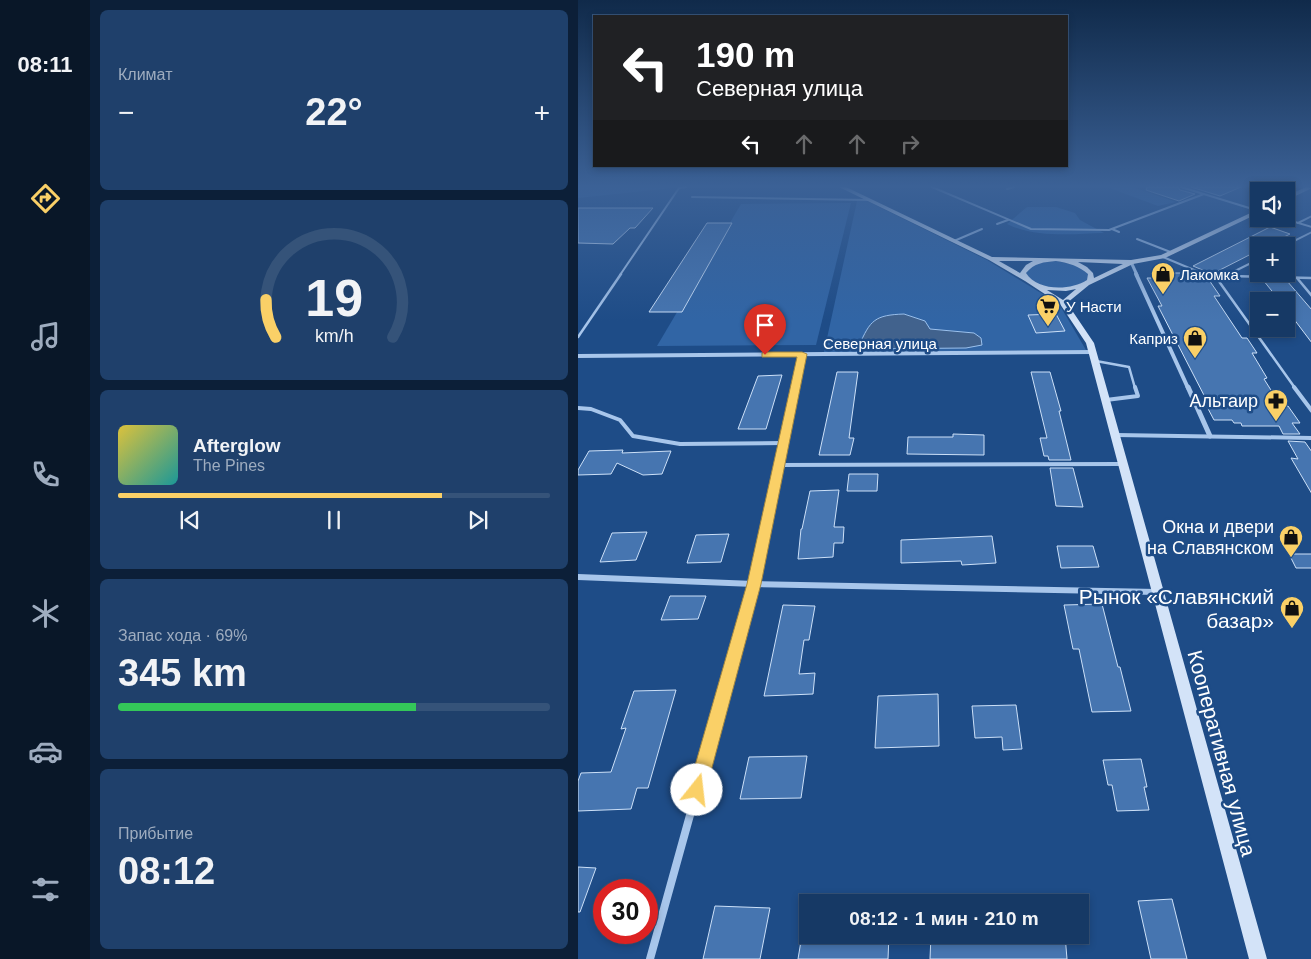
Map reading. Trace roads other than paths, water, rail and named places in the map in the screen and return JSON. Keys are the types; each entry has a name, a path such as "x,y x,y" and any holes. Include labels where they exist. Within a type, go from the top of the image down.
{"main road":[{"path":"935,232 991,258 1063,303 1082,287 1090,281 1091,274 1088,270 1082,266 1060,260 1040,261 1026,267 1023,273 1027,280 1038,286 1052,289 1070,289 1082,287 1131,262"},
{"path":"991,258 1131,262 1163,257 1215,232"},
{"name":"Кооперативная улица","path":"1063,303 1090,343 1094,356 1258,959"}],"street":[{"path":"1131,262 1210,436"},
{"path":"650,959 754,584 802,354"},
{"name":"Северная улица","path":"578,356 802,354 1094,356"},
{"path":"578,577 754,584 1158,592"}],"lane":[{"path":"578,337 649,232"},
{"path":"954,241 976,232"},
{"path":"1295,240 1312,232"},
{"path":"1137,239 1173,252"},
{"path":"1163,257 1218,280 1312,411"},
{"path":"1218,280 1250,264"},
{"path":"1226,276 1312,278"},
{"path":"1297,278 1312,296"},
{"path":"1094,356 1129,367 1138,396 1106,400"},
{"path":"578,408 591,409 620,420 633,436 662,441 680,444 784,443"},
{"path":"1116,435 1312,438"},
{"path":"779,465 1124,464"}],"place":[{"name":"Лакомка","path":"1163,295"},
{"name":"У Насти","path":"1048,327"},
{"name":"Каприз","path":"1195,359"},
{"name":"Альтаир","path":"1276,422"},
{"name":"Окна и двери на Славянском","path":"1291,558"},
{"name":"Рынок «Славянский базар»","path":"1292,629"}]}
